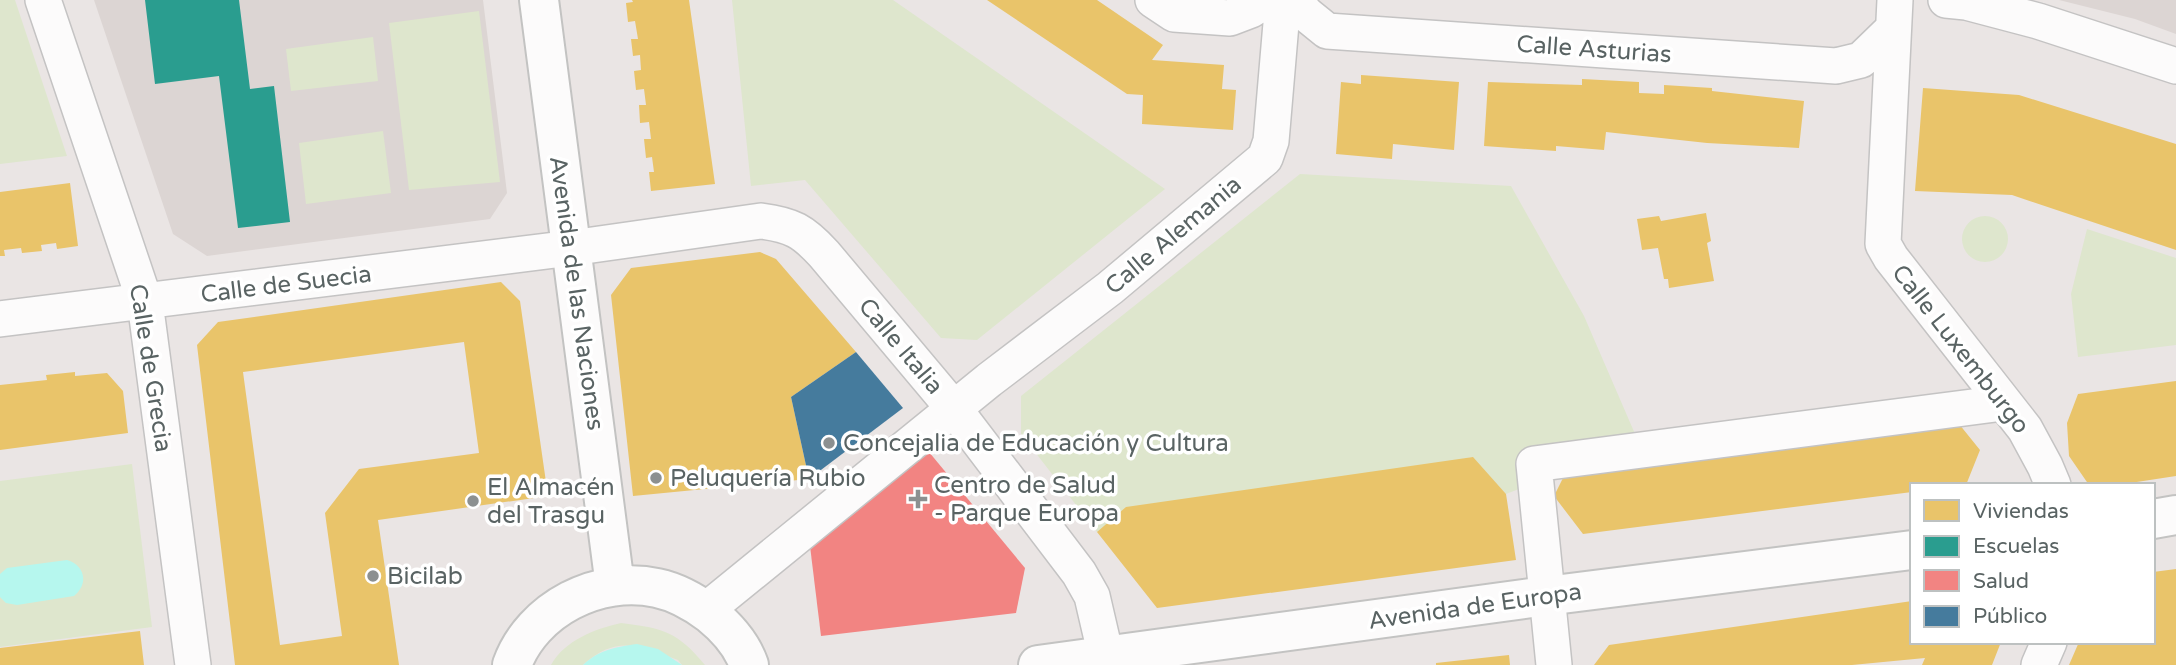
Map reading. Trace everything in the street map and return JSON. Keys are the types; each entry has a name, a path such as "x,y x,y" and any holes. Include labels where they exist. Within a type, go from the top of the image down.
{"street":[{"name":"Calle de Grecia","path":"43,0 145,302 193,665"},
{"name":"Avenida de las Naciones","path":"539,0 615,586"},
{"path":"1153,0 1174,15 1230,18 1251,10 1266,0"},
{"name":"Calle Alemania","path":"705,611 989,380 1110,288 1265,158 1271,141 1283,0"},
{"name":"Calle Asturias","path":"1294,0 1306,15 1327,31 1836,66 1861,60 1894,15"},
{"path":"1946,0 1966,2 2038,21 2176,66"},
{"name":"Calle Luxemburgo","path":"1894,15 1883,244 1891,258 2025,429 2052,483"},
{"name":"Calle Italia","path":"571,248 761,221 784,224 811,239 955,410 1079,573 1092,596 1108,661"},
{"name":"Calle de Suecia","path":"0,319 571,248"},
{"path":"1554,665 1534,464 2003,403"},
{"path":"2155,519 2176,515"},
{"name":"Avenida de Europa","path":"1038,665 1108,661 1546,596 1910,550"},
{"path":"512,665 517,652 542,620 576,597 615,586 656,587 683,597 726,627 749,665"},
{"path":"2039,665 2048,644"}],"shaded area":[{"path":"94,0 483,0 507,193 490,219 207,256 173,234"},
{"path":"2059,0 2176,0 2176,34 2135,19"}],"green space":[{"path":"0,0 15,0 67,156 0,164"},
{"path":"732,0 893,0 1165,189 977,340 941,338 805,180 751,186"},
{"path":"479,11 500,182 409,190 389,23"},
{"path":"373,37 378,81 291,91 286,49"},
{"path":"383,131 391,193 306,204 299,143"},
{"path":"1300,174 1511,186 1584,316 1645,457 1567,470 1506,494 1472,457 1097,532 1021,434 1021,396"},
{"path":"1985,216 2002,222 2008,239 2002,256 1985,262 1968,256 1962,239 1968,222"},
{"path":"2087,229 2176,258 2176,345 2078,357 2071,294"},
{"path":"132,464 152,627 0,647 0,481"},
{"path":"621,623 648,627 669,634 686,645 705,665 682,665 678,660 640,647 618,646 595,655 583,665 551,665 572,642 591,632"}],"water":[{"path":"67,560 78,566 83,575 82,586 74,596 17,605 6,603 0,597 0,574 7,568"},
{"path":"637,644 658,649 682,665 583,665 608,650"}],"building: Viviendas":[{"path":"632,0 689,0 715,184 651,191 649,172 654,172 652,157 646,158 644,139 651,139 649,122 640,123 639,105 646,105 644,89 636,90 634,71 641,70 640,55 633,56 631,39 638,39 635,21 628,22 626,3 633,2"},
{"path":"987,0 1097,0 1163,45 1152,60 1224,65 1222,89 1236,90 1233,130 1142,124 1143,95 1127,94"},
{"path":"1361,75 1459,82 1454,150 1393,144 1392,159 1336,154 1341,82 1361,84"},
{"path":"1582,79 1639,82 1639,93 1664,94 1664,85 1712,88 1712,91 1804,101 1799,148 1707,143 1606,132 1604,150 1556,146 1556,151 1484,146 1488,82 1582,85"},
{"path":"1923,88 2019,95 2176,144 2176,250 2012,195 1915,191"},
{"path":"70,183 78,246 57,249 56,243 41,245 42,251 22,253 21,248 4,250 5,256 0,256 0,192"},
{"path":"1706,213 1711,241 1707,243 1714,281 1669,288 1668,279 1664,279 1658,248 1642,250 1637,219 1659,216 1661,221"},
{"path":"760,252 776,259 856,352 791,397 809,479 633,496 611,295 631,268"},
{"path":"501,282 520,301 548,496 378,520 399,665 235,665 197,345 218,322","holes":["464,342 479,453 359,469 325,513 342,636 280,645 243,372"]},
{"path":"75,372 75,376 107,373 123,391 128,433 0,450 0,385 47,380 46,375"},
{"path":"2176,381 2176,476 2130,483 2088,483 2069,456 2067,423 2078,394"},
{"path":"1955,419 1980,450 1967,483 1910,483 1910,492 1583,534 1554,496 1567,470"},
{"path":"1473,457 1506,494 1516,560 1157,608 1097,532 1126,507"},
{"path":"2176,569 2176,665 2069,665 2078,644 2155,644 2155,572"},
{"path":"1910,601 1910,644 2000,644 1992,665 1922,665 1925,658 1852,665 1594,665 1609,645"},
{"path":"140,631 144,665 0,665 0,648"},
{"path":"1509,655 1510,665 1436,665 1436,663"}],"building: Escuelas":[{"path":"145,0 239,0 250,89 274,86 290,222 238,228 219,76 155,84"}],"building: Salud":[{"name":"Centro de Salud - Parque Europa","path":"929,452 1025,568 1016,613 821,636 810,546"}],"building: Público":[{"name":"Concejalia de Educación y Cultura","path":"856,352 903,408 809,479 791,397"}],"place":[{"name":"Concejalia de Educación y Cultura","path":"829,443"},
{"name":"Peluquería Rubio","path":"656,478"},
{"name":"Centro de Salud - Parque Europa","path":"918,499"},
{"name":"El Almacén del Trasgu","path":"473,501"},
{"name":"Bicilab","path":"373,576"}]}
